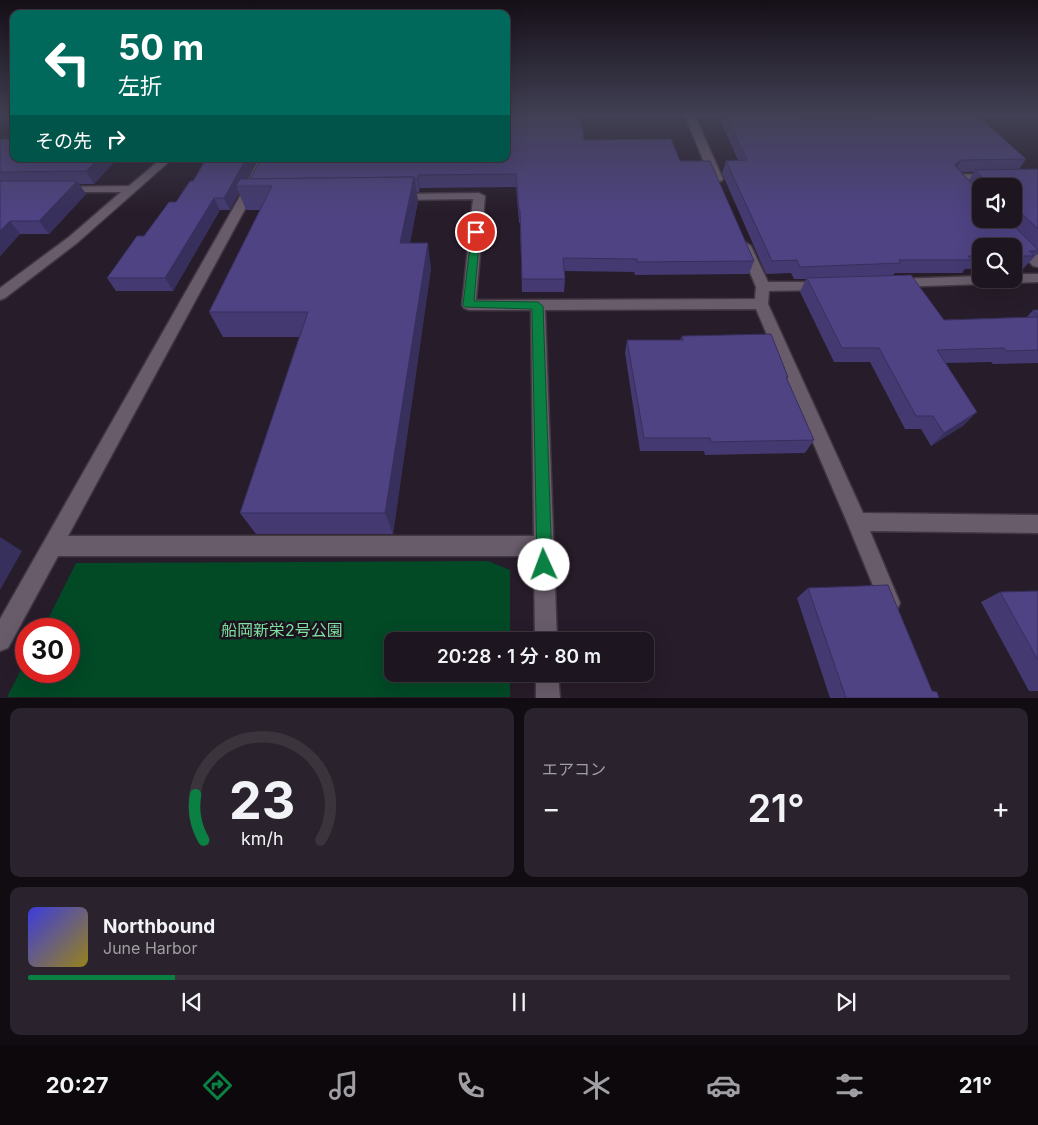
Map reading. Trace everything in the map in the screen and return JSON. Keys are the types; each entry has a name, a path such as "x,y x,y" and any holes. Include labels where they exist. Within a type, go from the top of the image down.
{"street":[{"path":"704,149 721,188"},
{"path":"2,292 73,240 133,190 163,162"},
{"path":"0,640 250,198 263,162"},
{"path":"972,196 954,177 1001,177"},
{"path":"48,189 133,190"},
{"path":"382,197 479,196 469,305 538,306 762,296 841,285"},
{"path":"1004,228 1038,263"},
{"path":"740,233 762,296 898,623"},
{"path":"881,283 1038,278"},
{"path":"538,306 546,632"},
{"path":"857,522 1038,524"},
{"path":"52,546 544,546"},
{"path":"547,682 548,698"}],"green space":[{"name":"船岡新栄2号公園","path":"488,561 510,570 510,632 384,632 384,682 510,682 510,697 7,697 15,681 15,683 80,683 80,618 48,618 76,563"}],"building":[{"path":"0,149 10,149 10,162 95,162 86,171 0,172"},
{"path":"510,149 675,149 680,161 710,161 754,261 637,262 637,259 563,258 565,279 522,279 520,210 516,174 418,175 418,179 414,179 414,177 250,179 259,162 510,162"},
{"path":"742,149 1014,149 1026,159 962,160 956,163 955,166 972,184 972,228 1016,228 1038,251 1029,251 1034,256 1022,256 1022,238 972,238 972,256 968,256 971,260 899,260 901,263 800,267 797,260 772,261 726,161 747,160"},
{"path":"204,162 244,162 224,198 214,198 165,278 107,278 137,236 144,236 169,202 176,202 190,181 193,181"},
{"path":"1037,169 1038,229 1022,214 1022,178 983,178 975,170"},
{"path":"414,177 400,243 428,243 385,513 240,513 308,312 209,312 272,186 236,186 240,179"},
{"path":"0,181 77,181 39,221 10,221 0,231"},
{"path":"911,275 944,320 1038,317 1038,350 1006,351 1004,348 937,350 977,412 944,433 933,416 916,416 879,348 842,348 807,278"},
{"path":"771,334 788,377 786,377 814,440 711,442 710,438 644,438 627,340 683,340 682,336"},
{"path":"888,585 932,691 937,692 939,698 846,698 808,588"},
{"path":"1038,591 1038,660 1000,592"}],"route":[{"path":"476,232 469,305 538,306 544,565"}]}
